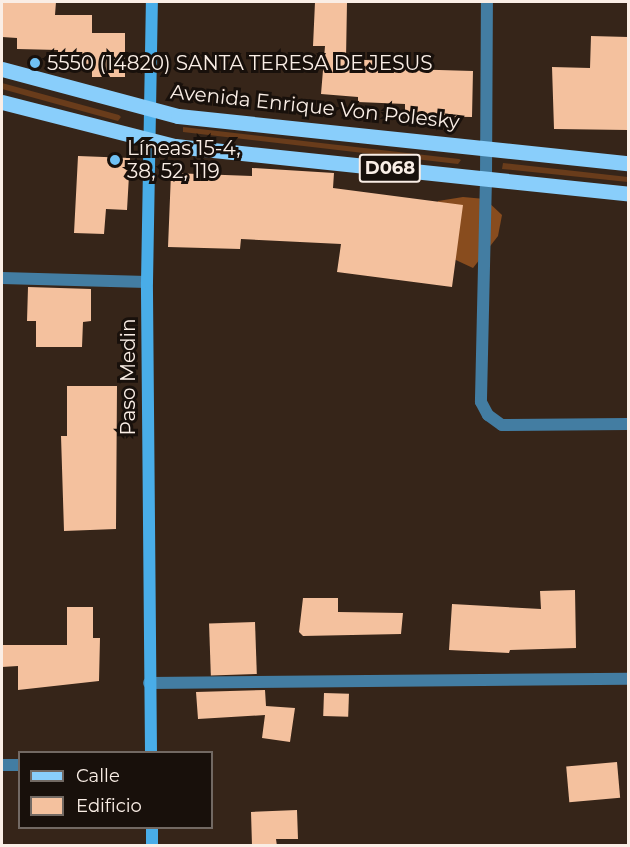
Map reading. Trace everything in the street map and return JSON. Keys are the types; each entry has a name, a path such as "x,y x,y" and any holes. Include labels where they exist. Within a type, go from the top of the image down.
{"main road":[{"name":"Avenida Enrique Von Polesky","path":"2,69 178,116 628,163"},
{"name":"D068","path":"2,102 151,142 628,194"}],"street":[{"name":"Paso Medin","path":"151,751 147,282 153,110 152,2"},
{"path":"487,2 488,148 481,402 488,415 502,425 628,424"},
{"path":"2,279 147,282"},
{"path":"149,683 628,679"},
{"path":"2,765 18,765"},
{"path":"152,829 152,846"}],"shaded area":[{"path":"2,83 121,117 118,121 2,89"},
{"path":"183,127 461,160 458,164 183,132"},
{"path":"503,163 628,177 628,182 502,169"},
{"path":"463,197 485,199 502,215 498,236 473,268 445,255 430,226 438,201"}],"building":[{"path":"2,2 56,2 55,15 92,15 92,33 125,33 125,77 92,77 92,64 58,63 58,50 17,49 17,38 2,37"},
{"path":"315,2 347,2 346,59 386,61 386,66 405,69 473,71 472,117 405,116 405,104 358,102 358,97 321,94 325,46 313,46"},
{"path":"591,36 628,37 628,130 554,129 552,67 590,68"},
{"path":"78,156 130,158 127,210 106,209 104,234 74,233"},
{"path":"252,168 334,173 333,188 463,205 452,287 337,272 341,244 241,239 240,249 168,247 171,173 252,176"},
{"path":"28,287 91,289 91,321 83,322 82,347 36,347 36,321 27,321"},
{"path":"67,386 117,386 116,529 64,531 61,436 67,436"},
{"path":"575,590 576,648 510,650 509,653 449,650 452,604 541,609 540,591"},
{"path":"303,598 338,598 338,612 403,613 401,634 303,636 299,632"},
{"path":"67,607 93,607 93,638 100,638 99,681 18,690 18,666 2,667 2,645 67,645"},
{"path":"255,622 257,674 211,676 209,624"},
{"path":"265,690 266,706 295,708 290,742 262,738 265,715 198,719 196,692"},
{"path":"324,693 349,694 348,717 323,716"},
{"path":"617,762 620,798 569,802 566,766"},
{"path":"297,810 298,839 276,839 277,846 252,846 251,812"}],"place":[{"name":"5550 (14820) SANTA TERESA DE JESUS","path":"35,63"},
{"name":"Líneas 15-4, 38, 52, 119","path":"115,160"}]}
